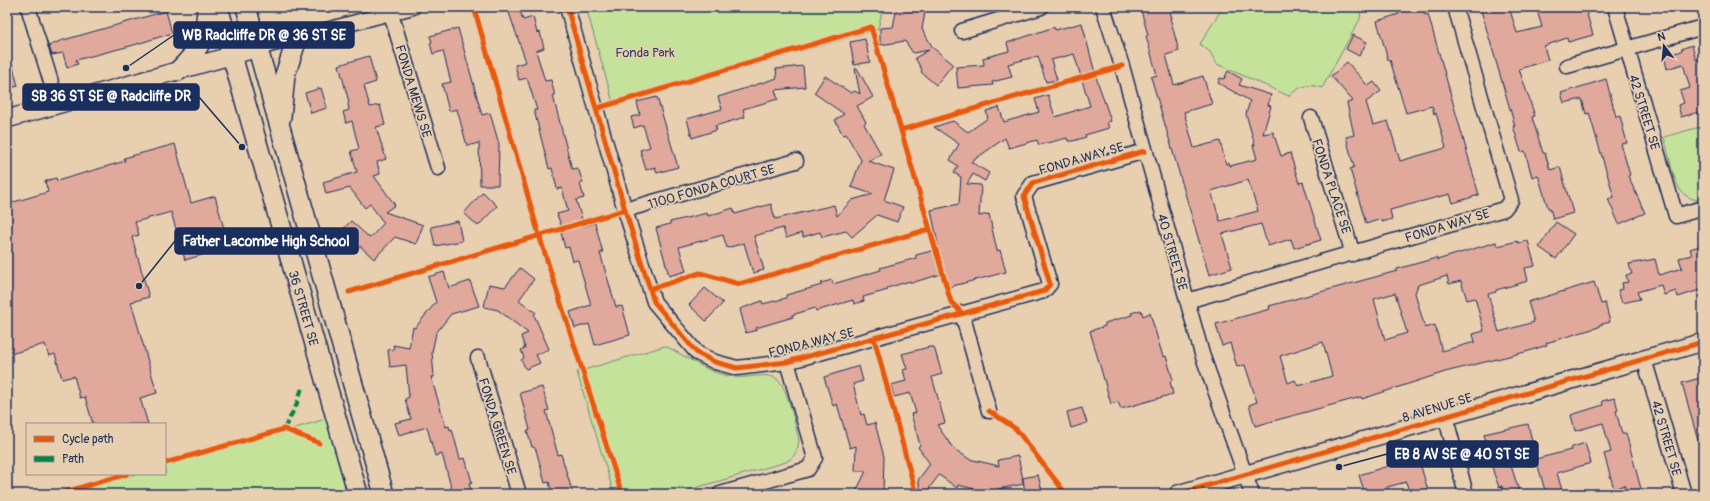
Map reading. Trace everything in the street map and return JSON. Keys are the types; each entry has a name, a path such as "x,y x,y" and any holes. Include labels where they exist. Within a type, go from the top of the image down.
{"main road":[{"path":"178,71 192,58 204,38 206,26 206,7"},
{"name":"36 STREET SE","path":"218,7 358,494"},
{"name":"36 STREET SE","path":"246,7 384,494"},
{"path":"280,128 285,75 298,36"}],"street":[{"path":"28,7 58,105"},
{"path":"7,119 298,36 391,14 413,7"},
{"name":"FONDA WAY SE","path":"567,7 625,210 654,302 697,353 715,362 737,368 787,362 1044,291 1050,284 1024,196 1033,183 1145,151"},
{"path":"962,31 1041,7"},
{"name":"40 STREET SE","path":"1103,7 1212,383 1252,494"},
{"name":"FONDA WAY SE","path":"1187,301 1504,209 1511,200 1455,7"},
{"name":"42 STREET SE","path":"1615,7 1676,216 1703,208"},
{"name":"FONDA MEWS SE","path":"391,14 438,168"},
{"path":"1567,66 1703,27"},
{"name":"FONDA PLACE SE","path":"1311,118 1353,254"},
{"name":"1100 FONDA COURT SE","path":"625,210 796,161"},
{"path":"962,313 989,411"},
{"name":"8 AVENUE SE","path":"1178,494 1703,342"},
{"name":"FONDA GREEN SE","path":"478,358 518,494"},
{"name":"42 STREET SE","path":"1644,359 1684,494"},
{"path":"720,494 808,469 815,458 787,362"},
{"path":"1445,416 1466,494"}],"green space":[{"name":"Fonda Park","path":"586,7 883,7 878,29 614,106"},
{"path":"1223,7 1361,7 1360,19 1322,88 1318,86 1305,86 1289,96 1217,64 1210,52 1200,44"},
{"path":"1703,126 1703,199 1696,200 1686,196 1679,188 1672,170 1664,137"},
{"path":"665,346 707,369 725,375 735,377 769,376 778,380 782,384 788,399 799,440 797,450 794,455 786,462 674,494 614,494 577,372"},
{"path":"326,419 349,494 67,494 133,475 166,475 166,466"}],"building":[{"path":"507,7 519,7 523,20 533,17 537,33 540,32 544,48 536,51 545,81 551,80 555,96 553,96 572,169 578,168 583,183 580,184 584,198 576,200 584,226 595,223 603,253 600,253 616,307 622,306 630,335 595,345 589,324 575,328 570,312 591,305 578,260 573,261 569,247 565,248 561,233 563,232 557,214 568,211 562,188 557,189 552,168 549,169 534,110 537,110 527,78 519,80 515,65 526,62"},
{"path":"897,7 926,7 922,29 933,48 953,64 936,85 921,72 922,70 915,58 929,50 913,53 905,41 880,45 880,28 893,27"},
{"path":"1140,7 1169,7 1172,18 1170,18 1179,51 1166,55 1174,85 1203,76 1212,104 1184,112 1194,148 1220,141 1226,164 1229,163 1230,166 1257,159 1253,145 1255,145 1246,114 1250,101 1218,83 1220,78 1224,79 1228,71 1242,79 1239,85 1271,95 1268,105 1271,106 1263,134 1273,132 1281,156 1290,153 1299,183 1303,182 1321,240 1294,248 1291,239 1268,246 1261,224 1222,234 1232,268 1209,275 1151,77 1157,75 1146,36 1148,35","holes":["1248,180 1258,211 1220,221 1211,191"]},
{"path":"1397,7 1423,7 1425,15 1428,14 1479,195 1453,203 1450,194 1390,210 1392,219 1382,222 1381,219 1366,224 1350,169 1354,167 1346,137 1354,135 1347,103 1353,101 1331,76 1347,62 1368,86 1374,82 1381,91 1366,102 1373,125 1388,121 1400,161 1446,148 1436,113 1434,114 1432,106 1406,113 1390,60 1388,60 1377,21 1399,14"},
{"path":"1480,7 1509,7 1517,33 1542,27 1536,7 1585,7 1593,35 1568,42 1567,38 1544,46 1548,60 1519,69 1535,116 1532,117 1543,153 1545,153 1550,170 1560,167 1573,213 1553,219 1538,175 1532,177 1525,151 1521,152 1513,126 1515,126"},
{"path":"166,11 172,33 134,45 76,60 78,64 67,68 63,53 52,55 49,46 60,41"},
{"path":"1082,23 1096,77 1111,121 1107,122 1109,128 1085,135 1086,137 1073,141 1068,141 1067,138 1039,145 1037,140 1009,148 1005,138 971,162 989,173 985,181 973,174 967,184 981,185 979,216 989,214 997,251 1000,250 1006,272 949,287 945,273 911,283 910,281 887,288 888,290 863,297 864,301 854,304 853,300 816,311 815,308 792,315 793,317 756,328 757,330 746,333 740,309 762,301 763,304 786,298 786,295 822,285 821,283 832,280 833,284 881,270 880,268 916,258 916,255 939,249 931,210 959,204 961,177 954,173 958,166 950,160 959,144 934,127 953,121 968,132 988,118 986,111 999,107 1004,122 1039,112 1035,99 1048,95 1055,117 1090,106 1074,54 1051,60 1057,80 1046,82 1038,56 1008,64 1012,77 992,82 993,85 958,88 956,67 984,65 983,58 1009,51 1007,43 1054,27 1055,30"},
{"path":"458,28 482,115 490,113 499,144 498,185 480,185 479,143 467,146 457,109 449,111 442,84 451,82 443,51 433,54 430,43 432,42 430,36"},
{"path":"1353,35 1367,42 1359,56 1346,49"},
{"path":"865,39 870,62 854,65 850,42"},
{"path":"1692,45 1696,60 1703,58 1703,111 1681,117 1678,105 1684,103 1680,91 1690,88 1683,64 1667,69 1664,56 1682,51 1681,49"},
{"path":"10,56 18,86 7,89 7,57"},
{"path":"369,56 376,82 364,86 370,107 380,105 385,125 376,127 386,159 377,162 380,174 374,176 395,205 385,212 423,225 416,244 395,237 374,259 360,246 356,251 343,240 345,237 340,232 351,221 370,238 384,223 370,204 365,208 350,188 326,194 323,182 357,172 351,151 359,149 352,121 346,123 343,112 349,110 349,102 339,65"},
{"path":"803,66 805,87 775,90 778,99 743,109 745,117 715,126 717,130 692,138 687,119 722,109 718,97 777,78 776,69"},
{"path":"857,68 873,97 857,106 866,122 864,124 881,154 868,161 894,170 884,200 903,207 897,222 877,215 852,237 846,231 822,237 820,232 803,237 802,233 786,238 783,228 754,236 764,270 753,273 744,243 727,248 723,235 679,247 686,271 669,276 656,228 670,224 670,222 707,213 708,216 733,208 735,214 771,204 775,219 834,205 837,216 852,200 873,194 851,187 861,160 846,134 843,135 835,120 844,114 814,93 825,76 851,93 855,91 860,94 855,69"},
{"path":"1606,79 1616,117 1620,116 1627,143 1621,144 1630,175 1628,176 1645,213 1619,224 1608,199 1614,197 1589,113 1586,114 1582,99 1564,103 1561,93"},
{"path":"321,88 327,108 311,113 305,93"},
{"path":"657,97 678,167 657,173 655,167 646,170 640,150 650,147 643,125 634,128 631,117 640,115 637,102"},
{"path":"175,144 191,203 215,196 229,247 185,260 171,212 135,222 139,235 132,237 149,297 131,302 157,393 140,398 148,423 93,423 85,397 80,398 74,376 62,379 55,354 49,356 45,344 7,355 7,204 48,192 45,181 56,178 57,181 125,161 124,158"},
{"path":"483,192 497,206 478,226 464,213"},
{"path":"458,221 462,241 435,246 431,227"},
{"path":"1556,222 1574,234 1556,259 1539,247"},
{"path":"1517,241 1518,243 1528,241 1535,266 1525,268 1528,281 1496,290 1496,292 1488,294 1499,332 1534,322 1528,302 1594,282 1601,304 1605,303 1610,322 1599,325 1599,327 1546,343 1547,345 1529,351 1445,372 1362,399 1361,397 1255,426 1249,405 1257,402 1245,365 1237,367 1230,343 1222,346 1216,324 1270,309 1269,306 1397,271 1397,269 1436,258 1437,260 1496,242 1498,246","holes":["1447,276 1449,284 1461,281 1467,300 1475,298 1484,331 1473,334 1475,342 1442,351 1435,325 1425,328 1415,293 1418,285","1395,293 1407,333 1385,340 1374,299","1323,342 1332,376 1298,386 1295,380 1288,383 1280,356"]},
{"path":"1703,245 1703,289 1678,297 1676,291 1664,295 1661,285 1637,292 1640,299 1622,303 1618,290 1623,289 1622,283 1628,282 1626,275 1632,274 1629,264 1655,259 1659,275 1682,268 1679,258 1692,255 1690,249"},
{"path":"520,268 534,279 519,300 536,313 534,315 549,349 536,355 540,363 526,369 521,360 524,358 521,350 525,348 521,336 528,333 498,310 484,307 489,284 505,287"},
{"path":"444,272 449,288 470,281 479,306 451,314 436,333 432,352 434,377 431,377 446,427 449,426 450,430 452,429 460,459 465,458 472,482 469,483 472,494 453,494 442,454 435,456 427,427 399,435 395,423 411,419 405,399 409,397 406,365 390,367 388,350 394,349 393,345 409,348 413,327 415,328 436,302 428,277"},
{"path":"705,288 723,303 706,321 689,305"},
{"path":"1141,310 1143,316 1150,313 1163,357 1166,356 1173,380 1170,381 1173,394 1121,409 1118,402 1111,404 1090,331 1105,326 1105,323 1132,315 1131,313"},
{"path":"934,347 942,374 932,377 945,423 937,425 953,448 969,459 999,466 998,460 1018,456 1024,484 998,489 999,494 995,494 958,485 957,488 939,475 925,494 922,494 918,480 930,464 918,447 920,445 911,414 916,413 910,393 894,397 891,385 906,381 903,370 907,369 902,354"},
{"path":"859,366 863,381 853,384 861,415 864,414 867,425 875,423 884,457 883,494 855,494 866,471 855,471 856,446 850,448 837,404 833,406 824,377"},
{"path":"1700,378 1703,388 1703,447 1700,448 1682,383"},
{"path":"542,387 549,410 546,411 558,455 561,454 573,494 552,494 549,482 545,483 536,450 532,447 527,431 530,430 520,393"},
{"path":"1615,398 1618,410 1616,411 1622,434 1626,433 1641,489 1628,493 1625,485 1614,489 1604,454 1611,452 1603,423 1575,431 1571,415 1603,405 1602,401"},
{"path":"1082,408 1087,423 1071,428 1067,412"},
{"path":"1528,424 1533,445 1507,453 1520,494 1504,494 1502,486 1499,487 1494,474 1484,434"},
{"path":"1585,443 1591,463 1557,473 1563,494 1546,494 1536,459 1571,450 1570,448"},
{"path":"1417,453 1429,494 1410,494 1406,482 1387,487 1388,494 1365,494 1359,475 1391,465 1390,462"},
{"path":"1038,475 1042,491 1026,494 1022,478"}],"marked path":[{"path":"284,429 296,406 303,385"}],"cycle path":[{"path":"567,7 625,210 654,302 697,353 715,362 737,368 787,362 1044,291 1050,284 1024,196 1033,183 1145,151"},
{"path":"475,11 539,235 622,494"},
{"path":"598,108 871,27 951,302 962,313"},
{"path":"901,130 1122,66"},
{"path":"349,292 625,210"},
{"path":"650,289 700,273 739,284 930,229"},
{"path":"874,338 916,494"},
{"path":"1178,494 1703,342"},
{"path":"989,411 1016,429 1066,494"},
{"path":"166,463 284,429 319,443"},
{"path":"58,494 124,475"}],"place":[{"name":"WB Radcliffe DR @ 36 ST SE","path":"126,68"},
{"name":"SB 36 ST SE @ Radcliffe DR","path":"242,147"},
{"name":"Father Lacombe High School","path":"139,286"},
{"name":"EB 8 AV SE @ 40 ST SE","path":"1339,467"}]}
